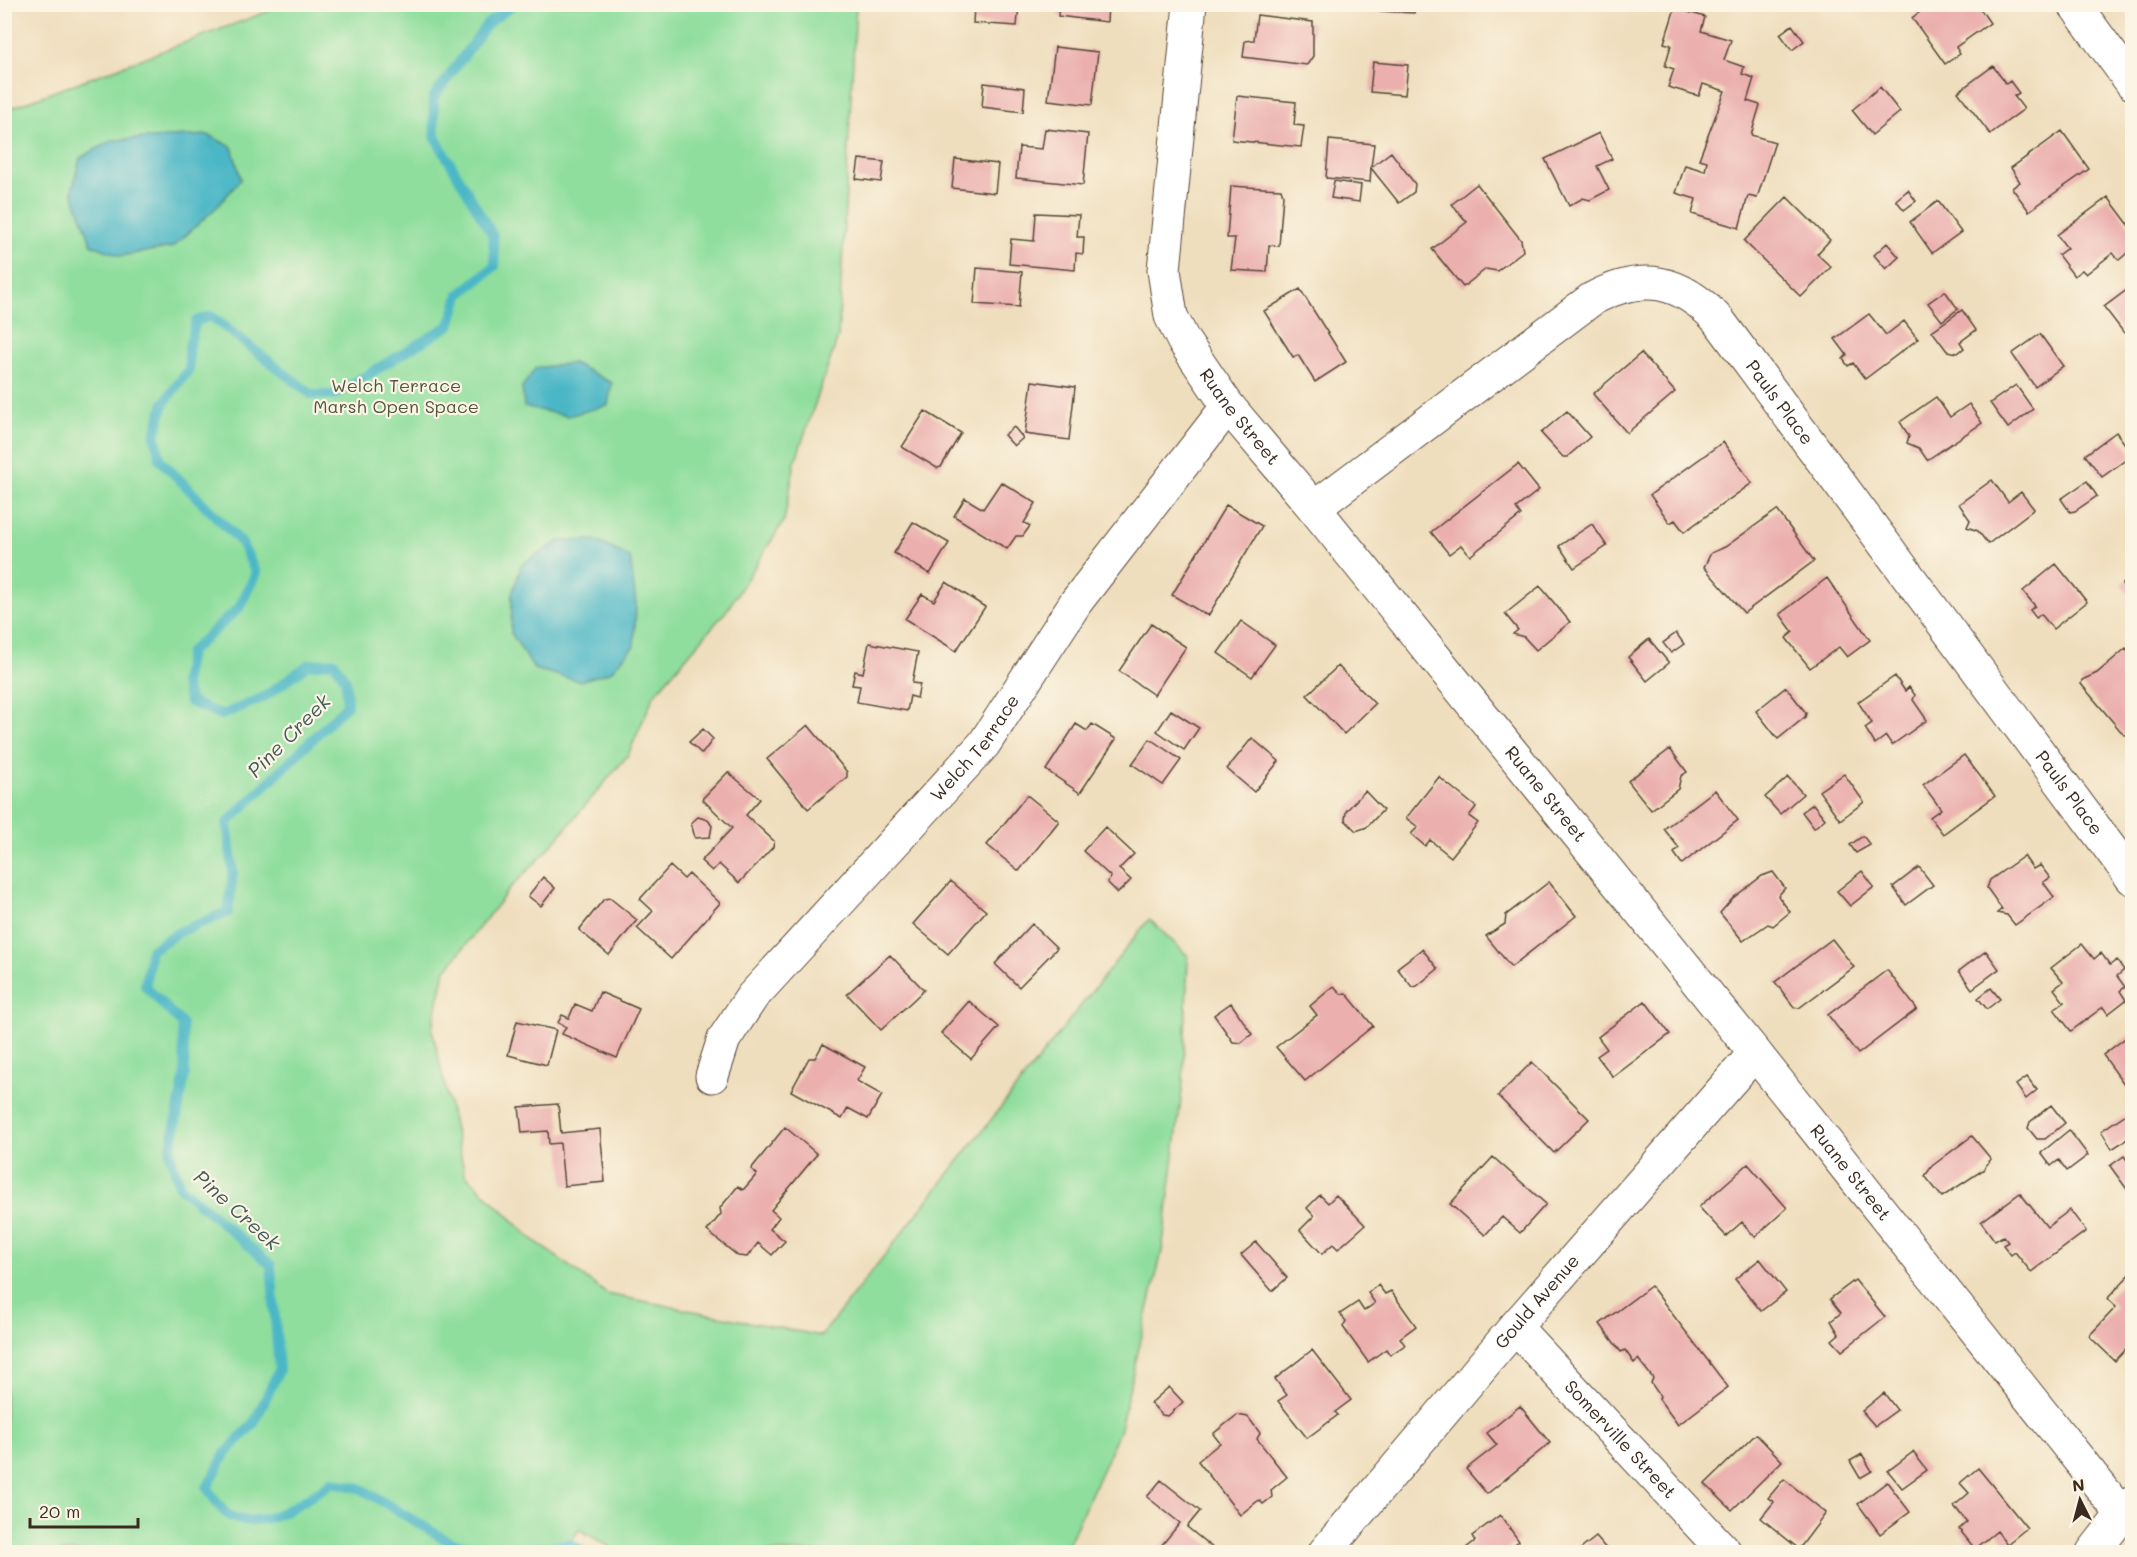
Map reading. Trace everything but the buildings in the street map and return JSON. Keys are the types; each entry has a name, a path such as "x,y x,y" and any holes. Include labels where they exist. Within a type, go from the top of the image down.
{"street":[{"name":"Ruane Street","path":"1190,4 1164,270 1171,316 1183,340 1228,406 1314,508 2128,1509"},
{"path":"2074,4 2133,83"},
{"name":"Pauls Place","path":"1314,508 1592,299 1625,285 1660,283 1676,286 1692,296 1719,321 2133,878"},
{"name":"Welch Terrace","path":"712,1076 724,1039 752,997 984,744 1076,602 1228,406"},
{"name":"Gould Avenue","path":"1326,1552 1515,1327 1755,1053"},
{"name":"Somerville Street","path":"1515,1327 1725,1552"},
{"path":"2093,1552 2128,1509"}],"green space":[{"name":"Welch Terrace Marsh Open Space","path":"285,5 856,5 838,337 795,462 784,521 727,610 654,695 628,755 544,854 511,887 445,971 432,1029 465,1174 531,1238 607,1294 821,1336 1149,919 1188,956 1183,1083 1162,1251 1119,1432 1065,1552 618,1552 579,1529 565,1552 5,1552 5,110"}],"water":[{"path":"208,135 232,147 241,179 218,206 173,247 121,256 92,245 72,191 80,158 113,140"},
{"path":"573,363 612,383 608,405 568,416 524,407 522,387 536,368"},
{"path":"594,540 630,557 636,604 634,646 610,672 580,681 534,669 511,633 512,594 522,564 559,541"}],"waterway":[{"name":"Pine Creek","path":"500,1552 451,1543 360,1488 332,1482 282,1513 253,1521 239,1520 227,1514 207,1488 225,1454 254,1423 279,1370 271,1265 180,1187 170,1153 185,1074 182,1024 145,986 151,950 179,932 228,912 233,872 227,823 347,705 346,681 334,662 308,665 264,697 222,715 190,702 184,682 190,652 239,608 256,573 241,542 160,460 155,435 164,403 189,369 189,346 196,321 211,316 312,395 334,395 450,325 459,295 495,266 493,236 435,137 433,98 488,23 515,4"},
{"name":"Pine Creek","path":"510,1552 571,1544 584,1552"}]}
